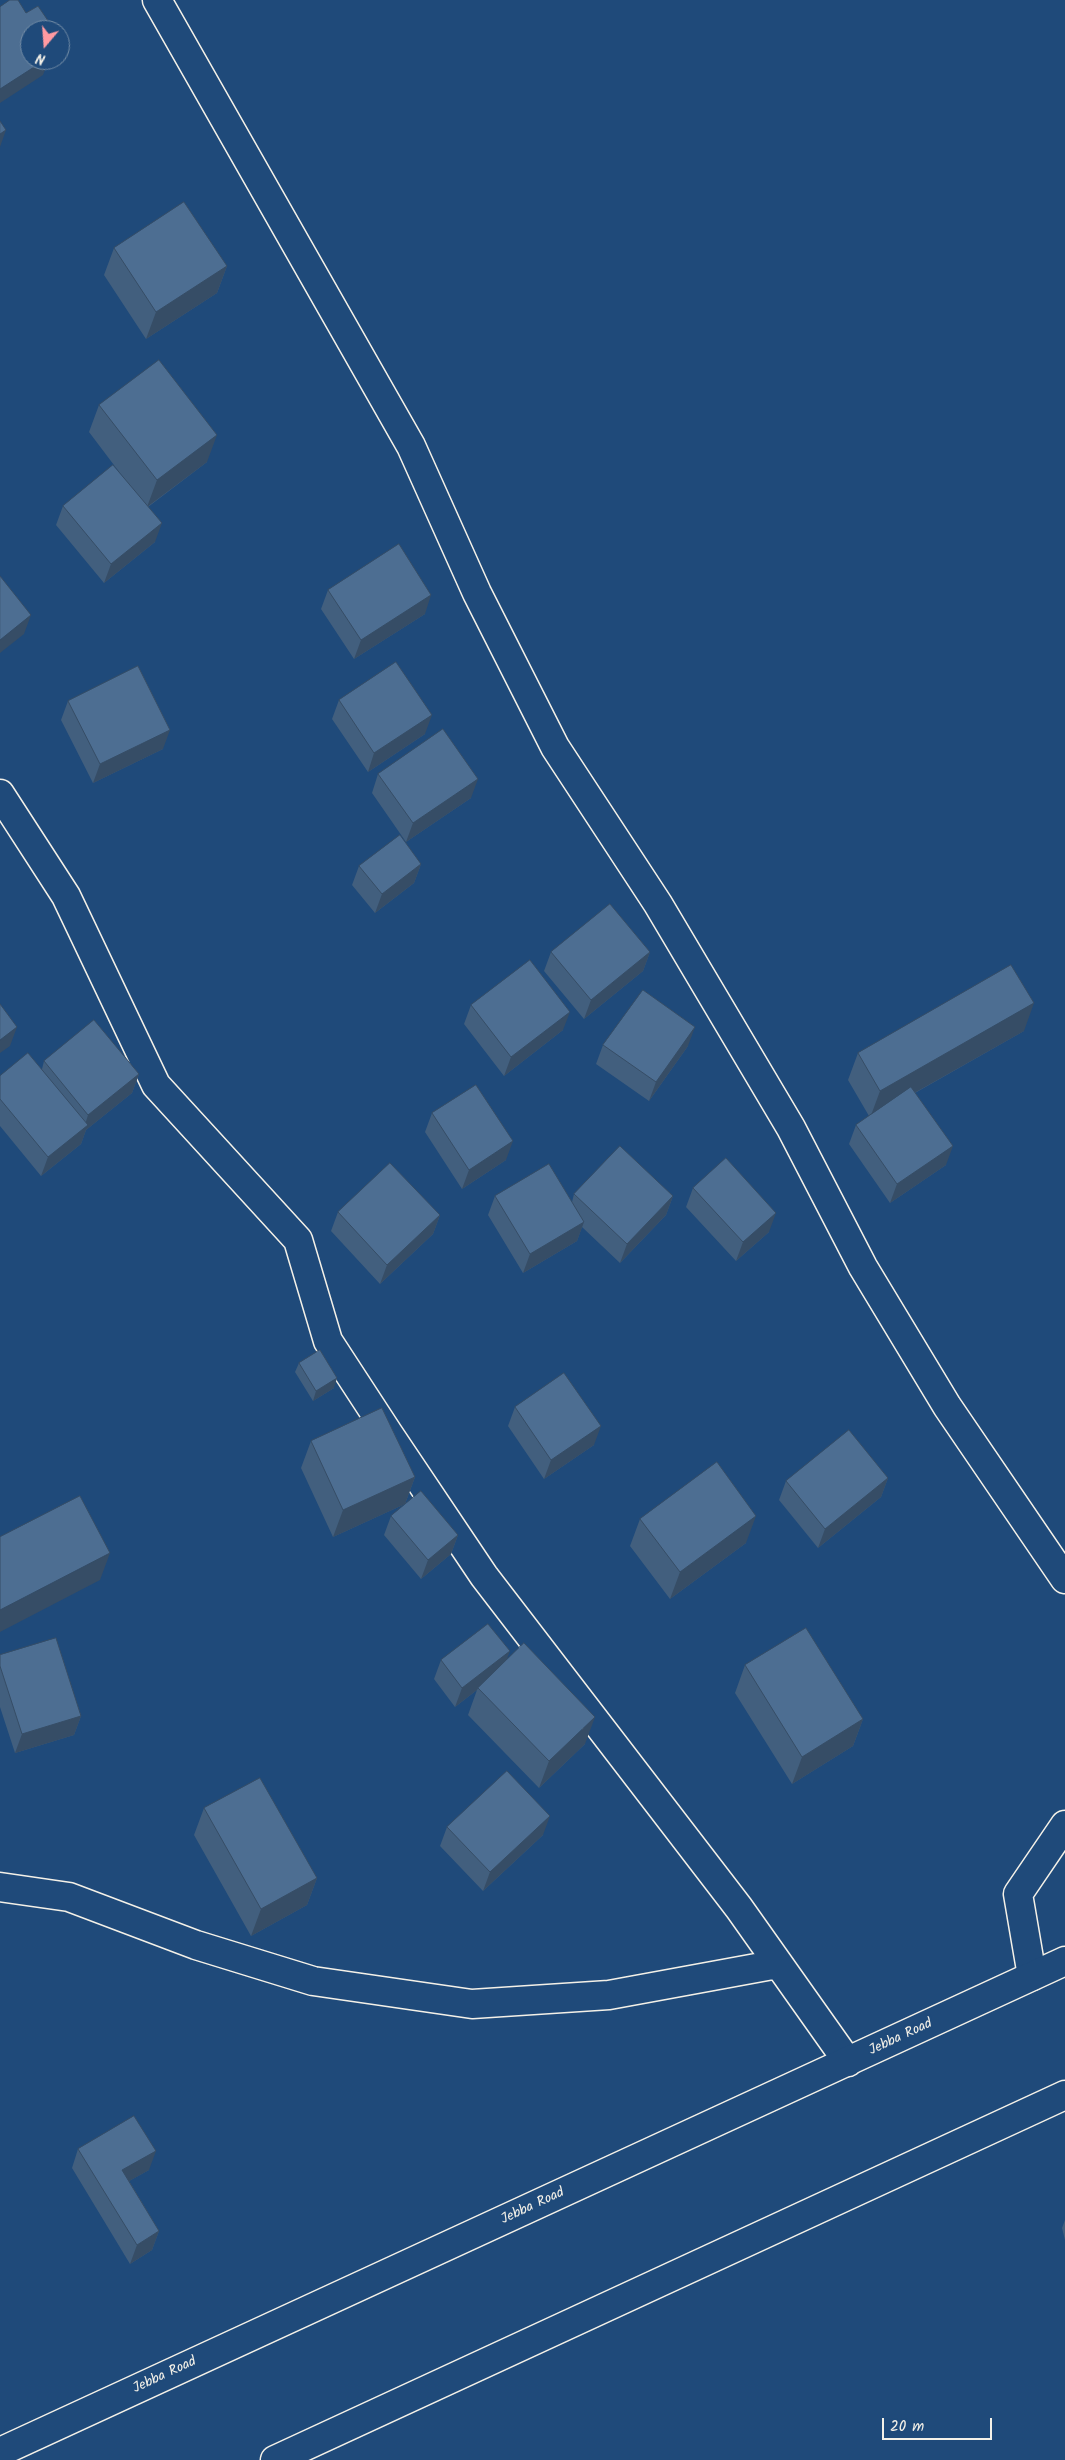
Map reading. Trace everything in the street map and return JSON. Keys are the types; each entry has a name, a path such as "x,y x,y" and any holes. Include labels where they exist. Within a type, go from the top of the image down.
{"main road":[{"path":"157,0 412,446 477,593 555,747 658,904 791,1128 863,1267 947,1406 1065,1579"},
{"path":"0,794 66,896 156,1085 298,1240 328,1340 388,1433 484,1576 739,1908 848,2062"},
{"path":"1032,1976 1018,1894 1065,1825"},
{"path":"0,1887 68,1897 196,1944 313,1981 472,2004 609,1995 778,1964"},
{"name":"Jebba Road","path":"1,2449 1065,1961"},
{"path":"275,2460 306,2454 1065,2095"}],"building":[{"path":"10,0 18,0 26,13 38,6 48,20 20,20 20,70 29,70 0,89 0,7"},
{"path":"0,121 6,130 0,134"},
{"path":"184,202 227,266 156,312 114,248"},
{"path":"159,360 217,435 157,480 99,405"},
{"path":"113,465 162,523 111,564 63,506"},
{"path":"399,544 431,595 361,640 328,590"},
{"path":"0,576 31,615 0,640"},
{"path":"396,662 432,715 374,753 339,700"},
{"path":"138,666 170,730 100,764 68,701"},
{"path":"443,729 478,779 413,823 378,774"},
{"path":"400,835 421,864 382,894 359,866"},
{"path":"610,904 650,952 591,1000 551,952"},
{"path":"530,960 570,1012 511,1057 471,1005"},
{"path":"1011,965 1034,1003 880,1091 858,1053"},
{"path":"643,990 695,1027 656,1082 603,1045"},
{"path":"0,1004 17,1027 0,1040"},
{"path":"94,1020 139,1074 88,1115 44,1061"},
{"path":"28,1053 88,1125 48,1157 0,1099 0,1076"},
{"path":"476,1085 513,1141 469,1170 432,1113"},
{"path":"911,1087 953,1146 897,1184 856,1125"},
{"path":"620,1146 673,1196 627,1244 574,1194"},
{"path":"726,1158 776,1213 743,1242 693,1188"},
{"path":"390,1163 440,1215 387,1265 338,1212"},
{"path":"549,1164 584,1222 530,1254 495,1196"},
{"path":"320,1350 337,1378 316,1391 299,1363"},
{"path":"564,1373 601,1426 551,1460 515,1407"},
{"path":"382,1408 415,1477 343,1510 311,1441"},
{"path":"849,1430 888,1478 825,1529 786,1481"},
{"path":"717,1462 756,1516 680,1572 640,1519"},
{"path":"421,1491 458,1535 428,1560 391,1516"},
{"path":"80,1496 110,1553 0,1610 0,1537"},
{"path":"488,1624 510,1651 462,1688 441,1660"},
{"path":"806,1628 863,1719 802,1757 745,1665"},
{"path":"56,1638 81,1716 22,1734 0,1666 0,1655"},
{"path":"524,1643 595,1717 549,1761 478,1688"},
{"path":"507,1771 550,1816 490,1872 447,1827"},
{"path":"260,1778 317,1878 261,1909 204,1808"},
{"path":"134,2116 156,2151 122,2170 159,2231 137,2245 78,2149"}]}
